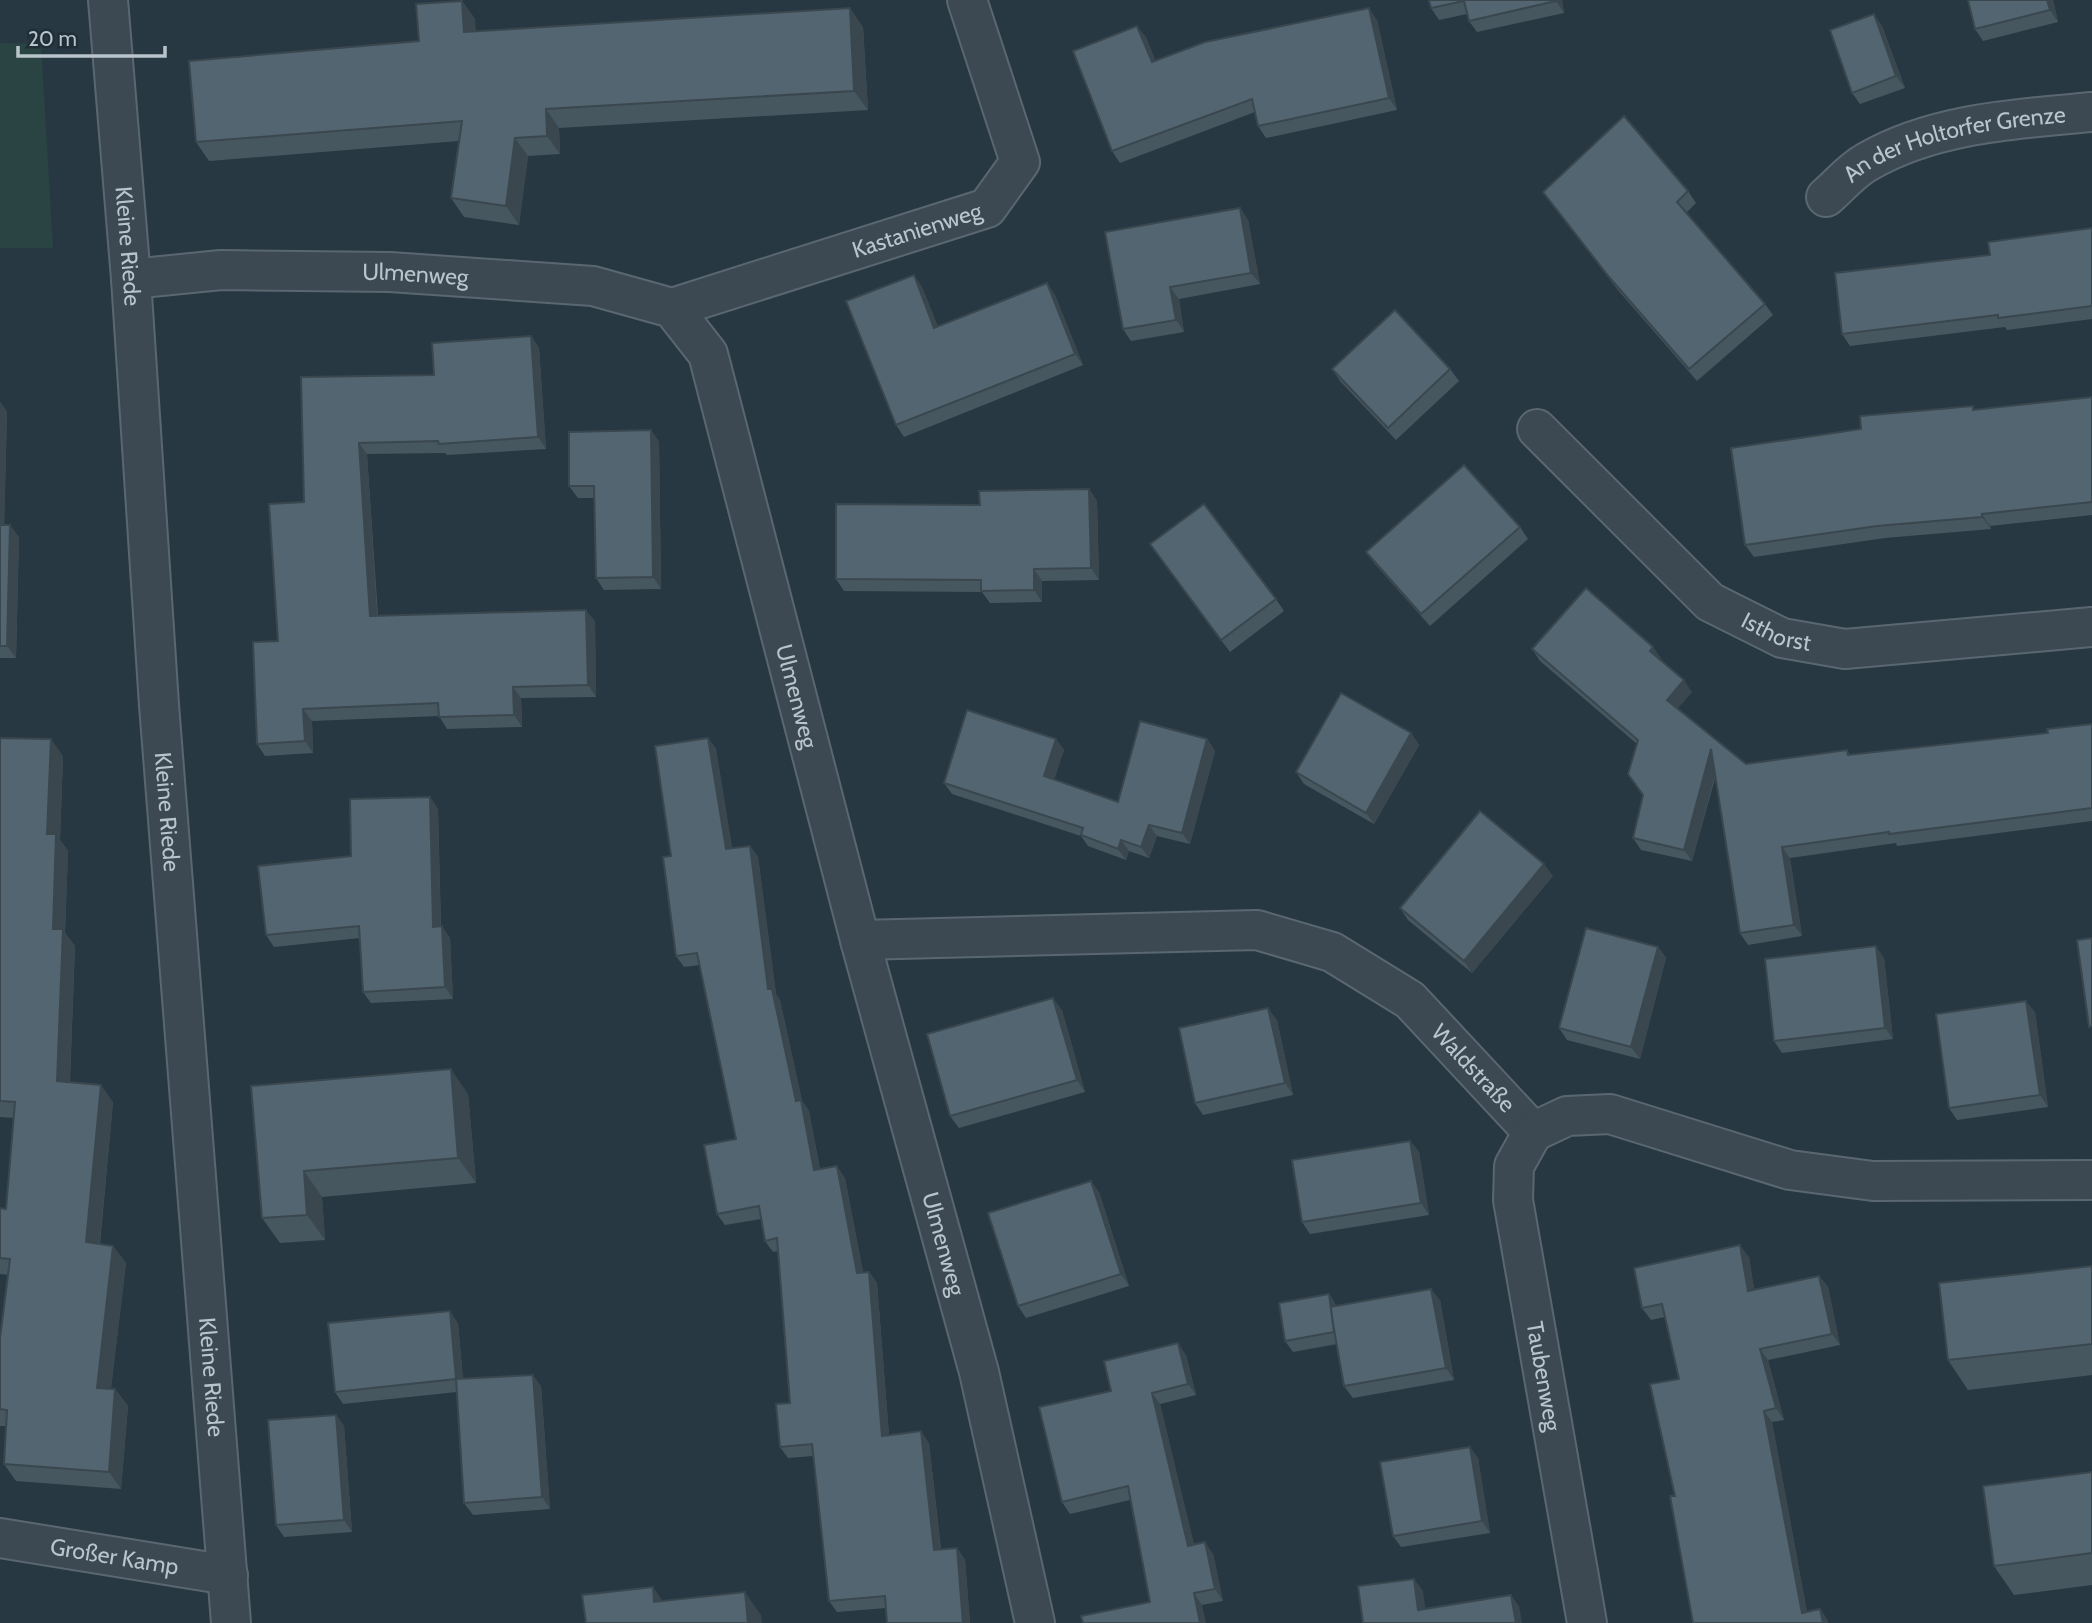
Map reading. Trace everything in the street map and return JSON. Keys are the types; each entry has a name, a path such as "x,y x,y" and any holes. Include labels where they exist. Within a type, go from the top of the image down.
{"street":[{"name":"Kleine Riede","path":"108,0 131,279 159,705 231,1623"},
{"name":"Kastanienweg","path":"672,308 986,208 1020,163 967,0"},
{"name":"An der Holtorfer Grenze","path":"1826,197 1865,163 1919,138 2002,121 2092,112"},
{"name":"Ulmenweg","path":"131,279 221,271 390,272 593,286 672,308 709,354 860,940 979,1372 1035,1623"},
{"name":"Isthorst","path":"1537,429 1710,602 1782,638 1844,649 2092,627"},
{"name":"Waldstraße","path":"860,940 1257,930 1332,952 1410,1000 1533,1132 1567,1116 1610,1114 1790,1170 1873,1181 2092,1180"},
{"name":"Taubenweg","path":"1533,1132 1514,1166 1513,1200 1587,1623"},
{"name":"Großer Kamp","path":"0,1538 228,1575"}],"green space":[{"path":"0,43 41,44 53,248 0,248"}],"building":[{"path":"1429,0 1556,1 1469,21 1464,1 1431,8"},
{"path":"1968,0 2047,0 2050,10 1975,29"},
{"path":"462,1 464,32 850,8 854,91 546,109 547,136 515,138 506,206 451,198 462,121 196,142 189,61 419,41 416,4"},
{"path":"1369,8 1389,98 1258,126 1252,99 1112,151 1073,51 1137,26 1152,62 1205,42"},
{"path":"1874,14 1896,76 1852,93 1830,30"},
{"path":"1624,116 1688,191 1677,202 1765,304 1689,369 1609,277 1543,192"},
{"path":"1240,208 1251,273 1170,287 1176,320 1123,329 1105,232"},
{"path":"2092,228 2092,306 1842,334 1835,273 1990,255 1988,242"},
{"path":"914,275 934,328 1047,283 1075,354 896,425 846,301"},
{"path":"1395,310 1450,369 1388,428 1332,369"},
{"path":"531,336 538,437 439,444 438,441 359,443 370,616 586,610 588,685 513,687 514,715 439,717 438,703 303,709 305,741 257,744 253,642 278,641 269,504 304,502 301,377 434,375 432,343"},
{"path":"2092,397 2092,502 1982,514 1982,517 1877,526 1745,545 1731,448 1861,429 1860,416 1973,406 1973,410"},
{"path":"651,430 653,577 596,578 594,486 569,486 569,432"},
{"path":"1464,465 1520,527 1421,614 1366,552"},
{"path":"1089,489 1091,568 1034,569 1034,590 981,591 981,580 836,579 836,504 980,505 979,491"},
{"path":"1204,504 1276,599 1221,640 1150,544"},
{"path":"0,525 10,525 7,646 0,646"},
{"path":"1586,588 1653,647 1650,651 1684,680 1667,700 1746,764 1847,750 1848,755 2048,733 2047,729 2092,724 2092,808 1782,847 1794,925 1740,933 1711,749 1684,850 1633,838 1643,795 1628,774 1638,740 1532,649"},
{"path":"1341,693 1411,733 1366,813 1296,772"},
{"path":"967,710 1056,739 1044,776 1118,802 1140,721 1207,739 1182,833 1149,825 1141,847 1121,840 1118,849 1081,835 1083,828 944,783"},
{"path":"0,738 51,739 47,834 56,834 53,929 63,929 57,1081 101,1085 86,1242 113,1246 97,1388 115,1389 109,1472 4,1464 7,1410 0,1409 0,1338 10,1259 0,1258 0,1208 6,1209 15,1102 0,1101"},
{"path":"708,738 726,849 750,846 768,989 772,989 796,1101 801,1100 814,1170 837,1166 857,1273 869,1272 882,1436 921,1431 934,1550 957,1548 963,1623 887,1623 885,1596 829,1601 812,1444 780,1447 776,1404 790,1403 777,1238 765,1241 759,1206 717,1214 704,1145 736,1139 697,953 676,956 663,857 671,856 655,746"},
{"path":"430,797 433,927 442,926 445,987 363,992 359,926 266,935 258,866 351,856 350,799"},
{"path":"1480,811 1544,864 1464,961 1400,908"},
{"path":"1586,928 1658,947 1631,1047 1559,1028"},
{"path":"2092,938 2092,1026 2089,1027 2077,940"},
{"path":"1876,946 1885,1028 1774,1041 1765,959"},
{"path":"1053,998 1077,1080 950,1116 927,1034"},
{"path":"2026,1001 2040,1095 1949,1108 1936,1014"},
{"path":"1268,1008 1285,1083 1195,1103 1179,1028"},
{"path":"451,1069 458,1158 304,1171 307,1215 262,1218 251,1086"},
{"path":"1410,1141 1421,1203 1302,1222 1292,1160"},
{"path":"1091,1181 1121,1274 1018,1306 988,1213"},
{"path":"1740,1245 1748,1291 1819,1276 1832,1334 1760,1349 1776,1408 1764,1411 1802,1613 1820,1609 1823,1623 1693,1623 1670,1496 1675,1496 1650,1384 1679,1379 1662,1304 1642,1308 1634,1268"},
{"path":"2092,1266 2092,1344 1948,1360 1939,1283"},
{"path":"1431,1289 1446,1368 1344,1386 1330,1307"},
{"path":"1329,1294 1334,1332 1285,1341 1279,1303"},
{"path":"450,1311 456,1379 335,1392 328,1323"},
{"path":"1178,1343 1188,1384 1152,1393 1188,1546 1205,1542 1215,1589 1194,1593 1200,1623 1083,1623 1081,1616 1150,1602 1128,1486 1062,1502 1039,1407 1111,1391 1104,1361"},
{"path":"533,1375 542,1497 464,1503 456,1379"},
{"path":"336,1415 344,1520 276,1525 268,1420"},
{"path":"1470,1447 1482,1521 1393,1536 1380,1462"},
{"path":"2092,1472 2092,1553 1994,1566 1983,1486"},
{"path":"1414,1579 1418,1610 1511,1595 1516,1623 1363,1623 1358,1586"},
{"path":"653,1587 654,1602 745,1592 748,1623 586,1623 582,1595"}]}
